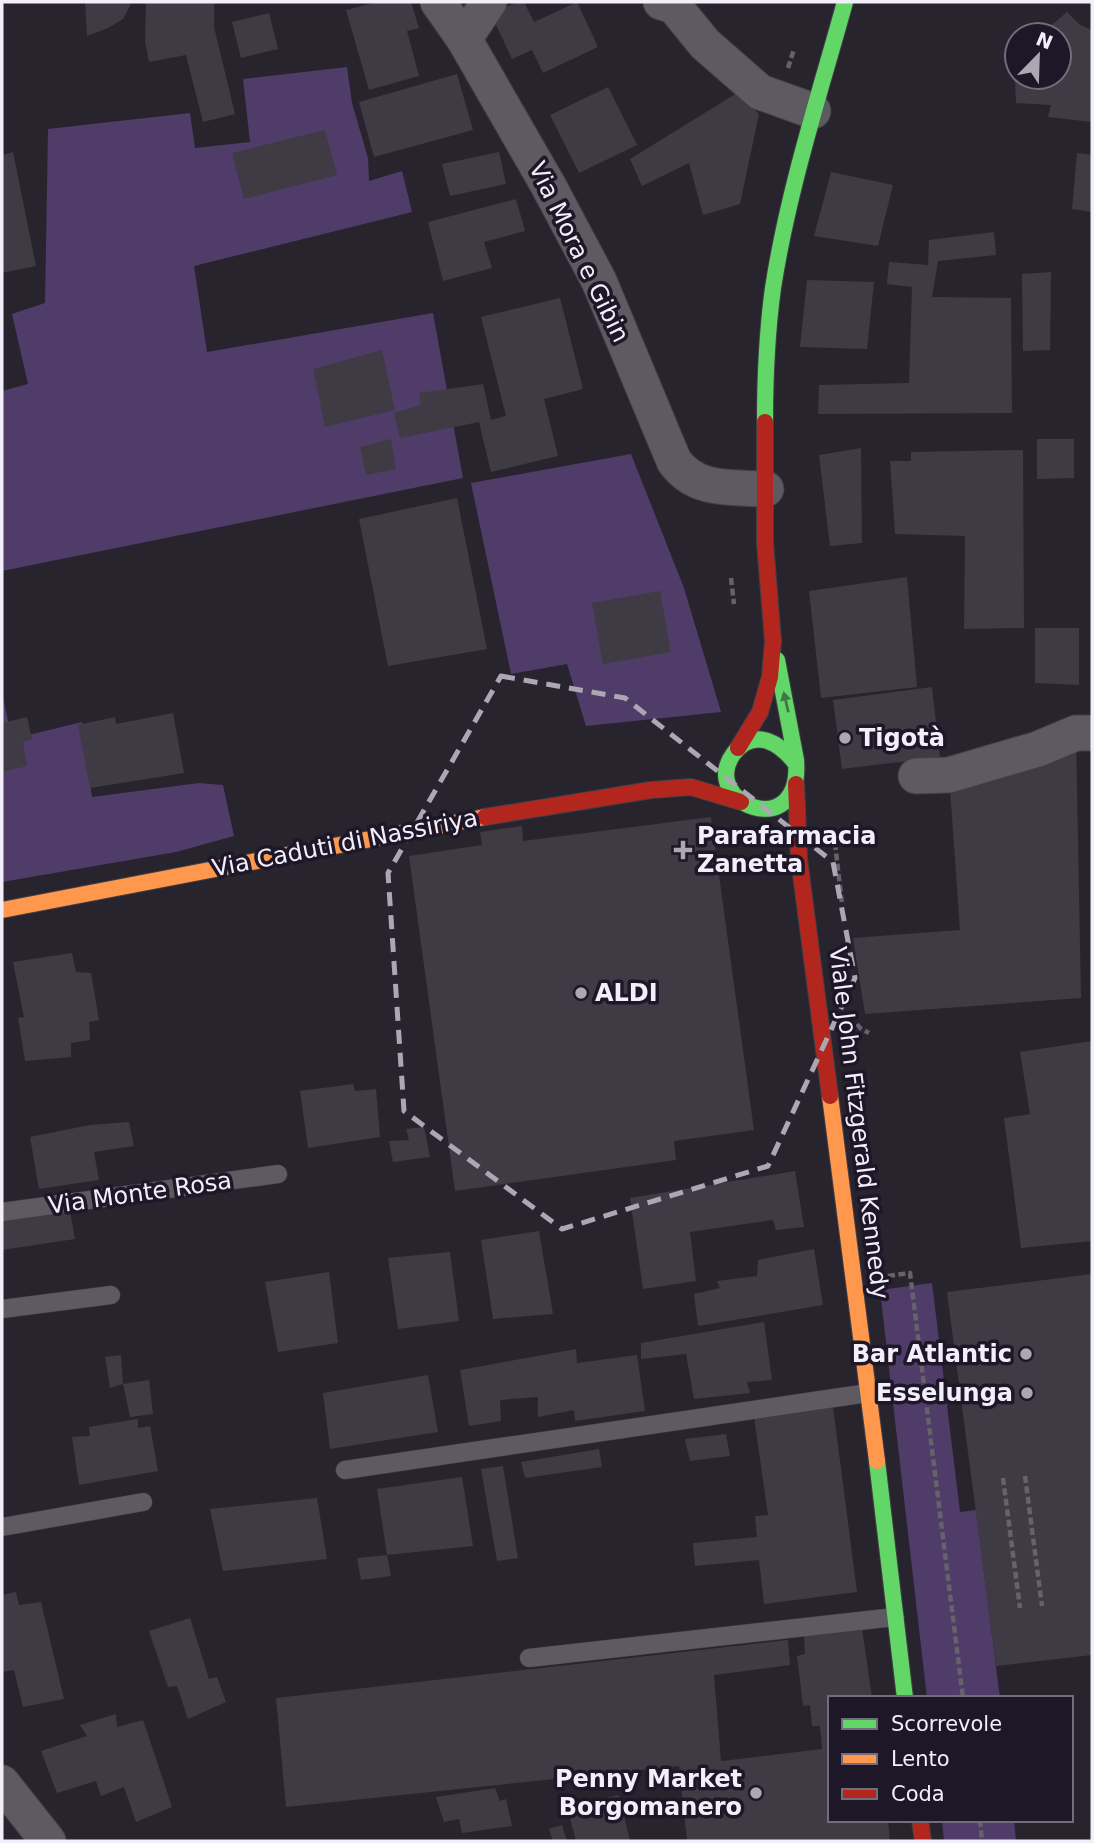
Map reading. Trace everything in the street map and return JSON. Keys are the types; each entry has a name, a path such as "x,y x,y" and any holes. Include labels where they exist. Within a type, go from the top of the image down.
{"main road":[{"name":"Viale John Fitzgerald Kennedy","path":"845,2 789,206 774,289 765,376 765,543 773,641 790,717 796,764 799,859 855,1281 905,1696"},
{"name":"Viale John Fitzgerald Kennedy","path":"773,641 770,677 760,712 728,764 729,785 746,805 776,828 799,859"},
{"path":"736,751 760,739 772,740 791,753 796,764"},
{"path":"746,805 774,808 792,794 796,784"},
{"name":"Via Caduti di Nassiriya","path":"2,910 493,815 651,790 691,788 713,792 746,805"},
{"path":"920,1822 923,1841"}],"street":[{"name":"Via Mora e Gibin","path":"438,2 464,39 548,185 599,281 674,460 682,472 701,483 766,489"},
{"path":"464,39 489,2"},
{"path":"661,2 674,6 705,44 760,92 813,111"},
{"path":"916,776 949,775 1038,749 1076,733 1092,733"},
{"path":"691,788 708,777 736,751"},
{"path":"2,1783 48,1841"}],"lane":[{"name":"Via Monte Rosa","path":"2,1212 278,1174"},
{"path":"2,1309 111,1295"},
{"path":"345,1470 868,1393"},
{"path":"2,1527 142,1502"},
{"path":"529,1658 895,1617"}],"path":[{"path":"855,1281 910,1273 963,1696"},
{"path":"1025,1476 1042,1606"},
{"path":"1003,1478 1020,1608"},
{"path":"979,1822 982,1841"}],"highlighted area":[{"path":"501,676 625,698 833,862 855,978 768,1166 562,1229 404,1111 388,873"}],"shaded area":[{"path":"347,67 352,103 368,158 369,181 402,171 412,212 194,266 207,352 433,313 463,478 2,571 2,391 28,384 12,314 45,303 48,129 190,113 195,148 250,142 243,79"},
{"path":"631,454 684,588 721,712 586,726 567,664 511,674 471,483"},
{"path":"2,693 12,739 82,722 92,797 199,783 223,785 234,836 176,852 2,882"},
{"path":"932,1283 960,1512 976,1510 1000,1696 927,1696 880,1290"},
{"path":"942,1822 1014,1822 1016,1841 944,1841"}],"building":[{"path":"85,2 132,2 123,19 87,36"},
{"path":"146,2 214,2 214,27 235,114 203,122 186,55 149,62 145,41"},
{"path":"377,2 411,2 419,28 407,31 419,76 369,90 346,10"},
{"path":"517,2 524,2 534,22 577,2 598,47 543,73 532,50 512,59 491,14"},
{"path":"1067,12 1080,25 1092,30 1092,122 1048,117 1051,105 1016,103 1015,91 1073,91 1073,21 1056,21"},
{"path":"269,13 278,49 241,58 232,22"},
{"path":"457,74 473,130 374,157 359,102"},
{"path":"608,87 637,145 579,173 550,115"},
{"path":"737,93 759,114 740,204 703,215 689,163 642,186 630,159"},
{"path":"325,130 337,175 244,199 232,153"},
{"path":"13,152 36,266 2,273 2,155"},
{"path":"499,152 506,184 450,196 442,164"},
{"path":"1077,153 1092,155 1092,212 1072,209"},
{"path":"831,172 893,185 878,246 814,236"},
{"path":"516,199 525,231 484,242 492,268 443,281 428,222"},
{"path":"994,232 996,255 938,261 932,297 1011,298 1012,413 818,414 819,385 909,383 912,287 887,284 889,262 928,265 929,240"},
{"path":"1051,272 1050,350 1023,351 1022,274"},
{"path":"807,280 874,282 867,349 800,347"},
{"path":"560,298 583,389 544,399 558,456 491,472 479,422 400,438 394,413 421,405 419,393 483,384 491,420 506,416 481,317"},
{"path":"382,350 395,410 325,427 313,369"},
{"path":"391,439 396,469 366,475 360,447"},
{"path":"1037,439 1074,439 1074,478 1037,479"},
{"path":"861,448 862,543 830,546 819,455"},
{"path":"1023,450 1024,628 964,629 965,536 895,534 890,461 911,461 911,452"},
{"path":"457,498 487,649 388,666 359,519"},
{"path":"907,577 917,687 821,698 809,591"},
{"path":"660,591 671,652 603,664 592,603"},
{"path":"1035,628 1079,628 1079,685 1035,683"},
{"path":"932,687 940,757 842,769 833,700"},
{"path":"173,713 184,773 90,788 78,725 115,717 116,724"},
{"path":"27,717 32,739 23,742 27,766 2,772 2,723"},
{"path":"1076,733 1081,998 865,1014 853,938 960,930 949,775"},
{"name":"ALDI","path":"711,817 754,1130 674,1141 676,1160 455,1191 409,856 482,845 480,832 522,826 523,841"},
{"path":"72,953 76,972 91,973 99,1020 89,1022 90,1040 71,1043 71,1057 25,1061 18,1018 24,1017 13,962"},
{"path":"1092,1041 1092,1241 1021,1248 1004,1118 1030,1114 1020,1052"},
{"path":"353,1084 355,1091 376,1089 380,1137 308,1148 300,1091"},
{"path":"129,1122 134,1146 94,1152 99,1180 39,1189 30,1137 90,1125"},
{"path":"424,1127 430,1157 393,1162 389,1141 409,1140 406,1129"},
{"path":"795,1171 804,1227 776,1230 773,1220 690,1232 696,1281 643,1289 630,1198"},
{"path":"70,1211 75,1239 2,1250 2,1221"},
{"path":"539,1231 553,1314 493,1319 481,1240"},
{"path":"814,1249 823,1305 698,1326 694,1294 720,1288 717,1281 757,1276 758,1260"},
{"path":"450,1252 459,1321 398,1329 388,1258"},
{"path":"329,1272 338,1343 278,1352 265,1282"},
{"name":"Esselunga","path":"1092,1274 1092,1655 996,1666 947,1292"},
{"path":"764,1322 772,1380 747,1382 750,1393 694,1399 686,1354 641,1359 641,1343"},
{"path":"576,1349 577,1363 637,1355 645,1411 575,1421 574,1410 538,1417 538,1397 500,1400 501,1421 469,1426 460,1370"},
{"path":"121,1355 123,1384 110,1388 105,1357"},
{"path":"428,1375 438,1432 330,1449 323,1393"},
{"path":"149,1380 153,1414 130,1417 123,1384"},
{"path":"832,1399 857,1592 764,1604 759,1560 695,1566 693,1543 757,1537 755,1516 768,1515 753,1410"},
{"path":"138,1419 138,1428 150,1426 158,1471 79,1485 72,1437 90,1436 89,1427"},
{"path":"726,1434 730,1456 690,1461 685,1439"},
{"path":"599,1449 602,1467 525,1478 521,1462"},
{"path":"503,1466 518,1558 497,1561 481,1469"},
{"path":"462,1477 473,1546 387,1555 377,1489"},
{"path":"317,1498 327,1559 223,1571 210,1509"},
{"path":"387,1555 391,1576 361,1580 357,1558"},
{"path":"16,1592 19,1605 41,1602 64,1699 23,1707 14,1670 2,1672 2,1595"},
{"path":"190,1618 209,1679 217,1677 226,1702 188,1719 177,1686 168,1687 149,1631"},
{"path":"862,1628 872,1696 828,1696 828,1822 888,1822 890,1841 687,1841 679,1766 286,1807 276,1698 788,1640 790,1665 714,1675 721,1761 822,1749 820,1726 812,1726 810,1705 803,1706 797,1656 805,1654 804,1635"},
{"path":"116,1714 117,1727 143,1720 172,1807 136,1822 124,1787 101,1796 96,1781 57,1793 41,1751 87,1736 80,1725"},
{"path":"495,1788 500,1801 506,1799 512,1826 462,1833 459,1819 444,1822 436,1797"},
{"path":"619,1795 630,1841 576,1841 567,1807"},
{"path":"562,1825 567,1841 553,1841 549,1829"}],"traffic: fast":[{"path":"765,422 769,321 779,252 805,144 845,2"},
{"path":"777,660 796,760 794,786 784,802 770,808 754,807 739,799 729,787 726,771 734,753 750,741 767,741 783,750 790,757 796,764"},
{"path":"877,1461 905,1696"}],"traffic: slow":[{"path":"2,910 485,817"},
{"path":"830,1096 877,1461"}],"traffic: jam":[{"path":"738,748 760,712 770,677 773,641 765,543 765,422"},
{"path":"796,784 799,859 830,1096"},
{"path":"485,817 651,790 691,787 741,802"},
{"path":"920,1822 923,1841"}],"place":[{"name":"Tigotà","path":"845,738"},
{"name":"Parafarmacia Zanetta","path":"683,850"},
{"name":"ALDI","path":"581,993"},
{"name":"Bar Atlantic","path":"1026,1354"},
{"name":"Esselunga","path":"1027,1393"},
{"name":"Penny Market Borgomanero","path":"756,1793"}]}
